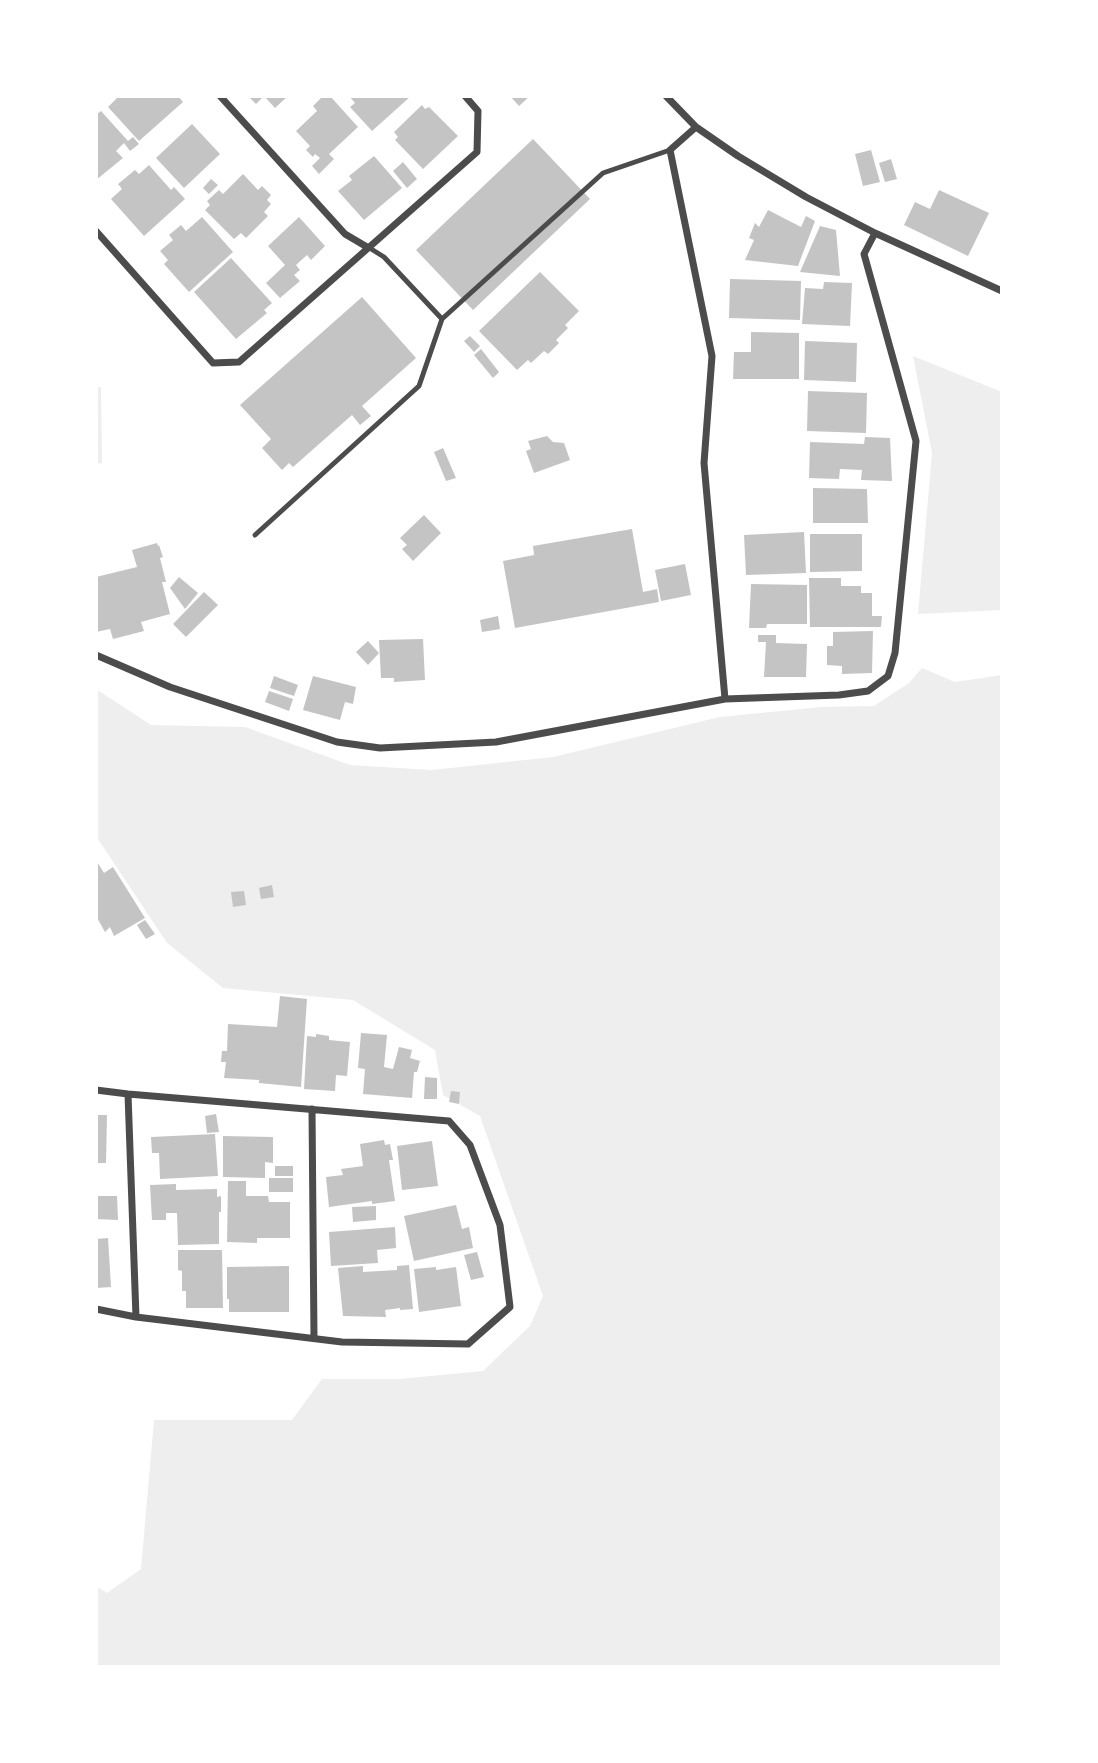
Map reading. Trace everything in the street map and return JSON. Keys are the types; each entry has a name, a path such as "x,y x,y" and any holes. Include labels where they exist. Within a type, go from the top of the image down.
{"street":[{"path":"220,96 345,234 368,247"},
{"path":"96,231 213,363 239,362 477,152 478,111 465,96"},
{"path":"666,96 696,127 806,197 875,233 1002,291"},
{"path":"696,127 670,150 712,356 704,463 725,699"},
{"path":"96,655 170,687 311,734 337,742 380,748 496,741 725,699 868,691 888,676 895,653 916,441 864,254 875,233"},
{"path":"96,1090 449,1121 470,1145 500,1225 510,1307 468,1344 342,1342 136,1317 96,1309"},
{"path":"128,1094 136,1317"},
{"path":"312,1109 314,1338"}],"lane":[{"path":"255,535 419,386 442,319 603,173 670,150"},
{"path":"368,247 384,257 442,319"}],"shaded area":[{"path":"913,356 1002,392 1002,610 918,614 932,453"},
{"path":"96,387 101,387 102,463 96,464"},
{"path":"922,668 955,682 1002,675 1002,1667 96,1667 96,1586 107,1593 141,1569 154,1420 292,1420 322,1379 399,1379 483,1371 530,1326 543,1296 480,1116 443,1095 435,1050 353,1000 223,988 167,943 96,836 96,689 151,725 245,727 350,765 432,770 553,757 720,717 821,707 874,706 909,683"}],"building":[{"path":"119,96 178,96 183,102 139,141 108,107"},
{"path":"248,96 264,96 256,104"},
{"path":"264,96 288,96 275,108"},
{"path":"323,96 330,96 358,127 329,154 334,159 319,174 312,166 320,158 315,154 313,157 306,150 310,146 296,131 317,111 313,106"},
{"path":"349,96 411,96 372,131 350,107 355,103"},
{"path":"510,96 530,96 519,106"},
{"path":"422,105 425,109 429,107 458,136 423,169 395,140 398,137 394,132"},
{"path":"101,111 128,141 133,137 139,144 130,151 124,143 116,151 123,158 96,180 96,115"},
{"path":"192,124 220,154 184,188 156,158"},
{"path":"533,139 590,199 473,310 416,250"},
{"path":"871,150 880,182 863,186 855,154"},
{"path":"374,156 402,188 364,220 338,191 352,180 349,176"},
{"path":"891,159 897,179 885,182 879,163"},
{"path":"403,162 417,179 407,188 393,171"},
{"path":"149,165 171,190 174,187 185,199 144,236 111,199 122,189 118,184 135,170 139,174"},
{"path":"243,174 258,190 262,186 271,195 267,200 271,204 264,212 268,216 246,238 241,233 234,239 205,210 210,205 207,201 219,190 223,194"},
{"path":"211,179 218,185 209,194 203,188"},
{"path":"939,190 989,213 968,256 904,225 915,202 930,209"},
{"path":"768,210 801,227 806,216 815,221 798,266 745,260 754,240 749,238 755,223 759,227"},
{"path":"202,217 233,252 189,292 164,264 168,260 160,251 173,240 169,235 181,225 186,231"},
{"path":"299,217 325,246 311,260 307,255 296,265 300,270 294,275 300,281 280,298 266,283 285,265 268,246"},
{"path":"820,226 836,230 840,276 800,272"},
{"path":"231,258 272,303 264,310 267,313 236,339 194,292"},
{"path":"540,272 579,311 565,325 568,328 556,340 559,343 548,354 544,351 531,363 528,360 517,370 479,331"},
{"path":"730,279 801,281 800,320 729,318"},
{"path":"824,282 852,283 850,326 802,324 805,288 823,289"},
{"path":"362,297 416,358 362,406 371,416 360,425 352,415 293,467 289,463 282,470 262,448 271,439 240,405"},
{"path":"751,332 799,333 799,379 733,379 734,352 751,352"},
{"path":"470,336 480,346 474,352 464,341"},
{"path":"805,341 857,343 856,382 804,380"},
{"path":"481,349 499,372 493,378 474,355"},
{"path":"808,391 867,393 866,433 807,431"},
{"path":"547,436 553,442 564,443 570,460 534,473 526,451 531,449 528,441"},
{"path":"865,437 890,438 892,481 861,480 862,470 840,469 839,479 809,478 810,442 864,444"},
{"path":"443,448 456,478 446,481 434,452"},
{"path":"813,488 867,489 868,523 813,523"},
{"path":"424,515 441,533 413,561 402,549 407,545 400,538"},
{"path":"632,529 643,592 657,589 659,602 515,628 503,561 534,555 533,546"},
{"path":"804,532 806,573 746,575 744,535"},
{"path":"810,534 862,534 862,571 810,572"},
{"path":"157,543 163,557 160,558 166,582 162,582 170,614 141,622 144,631 113,639 110,629 96,632 96,577 137,567 132,550"},
{"path":"685,564 691,595 661,601 655,570"},
{"path":"179,577 198,593 185,609 170,588"},
{"path":"809,578 841,578 841,586 861,586 861,593 872,593 872,616 882,616 881,627 810,627"},
{"path":"751,584 807,585 807,624 767,624 766,628 749,628"},
{"path":"204,592 218,605 186,637 173,624"},
{"path":"498,616 500,629 482,632 480,620"},
{"path":"873,631 872,673 842,674 842,666 827,665 827,646 833,646 833,632"},
{"path":"758,635 776,635 776,643 807,644 806,677 764,677 766,642 758,642"},
{"path":"423,639 425,680 394,682 394,678 381,678 379,640"},
{"path":"368,641 379,653 368,665 356,652"},
{"path":"274,676 298,685 294,696 270,688"},
{"path":"313,676 356,687 353,704 345,702 340,720 303,710"},
{"path":"269,691 293,699 289,711 265,702"},
{"path":"96,860 104,873 113,867 145,918 114,936 110,927 105,932 96,916"},
{"path":"272,885 274,897 261,899 259,888"},
{"path":"244,891 246,905 233,907 231,892"},
{"path":"145,920 155,934 146,939 137,925"},
{"path":"280,996 307,999 301,1087 224,1078 226,1062 221,1062 222,1051 227,1051 228,1024 277,1027"},
{"path":"361,1033 387,1035 384,1067 393,1069 399,1047 412,1050 410,1058 420,1061 417,1072 414,1072 412,1098 363,1094 365,1069 358,1068"},
{"path":"316,1034 329,1036 329,1040 350,1042 347,1076 336,1075 335,1091 304,1089 307,1036 316,1037"},
{"path":"425,1077 437,1078 437,1099 424,1099"},
{"path":"451,1091 460,1092 459,1104 449,1102"},
{"path":"216,1114 219,1132 207,1133 205,1116"},
{"path":"96,1115 107,1115 106,1163 96,1163"},
{"path":"215,1134 218,1176 160,1179 159,1153 152,1153 151,1137"},
{"path":"223,1136 273,1137 273,1163 265,1162 265,1178 223,1177"},
{"path":"384,1140 385,1145 390,1144 393,1160 389,1160 395,1201 329,1207 326,1177 343,1175 341,1169 363,1166 360,1144"},
{"path":"432,1141 438,1186 402,1190 397,1146"},
{"path":"275,1166 293,1166 293,1176 275,1176"},
{"path":"269,1178 293,1178 293,1192 269,1192"},
{"path":"228,1181 246,1181 246,1196 268,1196 269,1202 290,1202 290,1238 257,1238 257,1243 227,1242"},
{"path":"176,1184 176,1190 217,1189 217,1197 221,1196 219,1244 178,1245 177,1213 166,1213 166,1220 152,1220 150,1185"},
{"path":"97,1196 117,1196 118,1220 96,1219"},
{"path":"456,1205 462,1229 469,1227 473,1248 414,1261 404,1216"},
{"path":"376,1206 376,1220 353,1222 352,1207"},
{"path":"395,1227 396,1248 377,1250 378,1263 331,1266 329,1232"},
{"path":"108,1238 111,1287 96,1288 96,1239"},
{"path":"178,1250 222,1250 223,1308 186,1308 186,1291 182,1291 182,1271 178,1270"},
{"path":"477,1252 484,1277 471,1280 464,1255"},
{"path":"409,1265 413,1309 385,1310 386,1317 343,1316 338,1268 363,1266 363,1272 397,1270 397,1266"},
{"path":"289,1266 289,1312 229,1312 227,1267"},
{"path":"436,1267 436,1270 456,1267 461,1306 419,1312 414,1269"}]}
